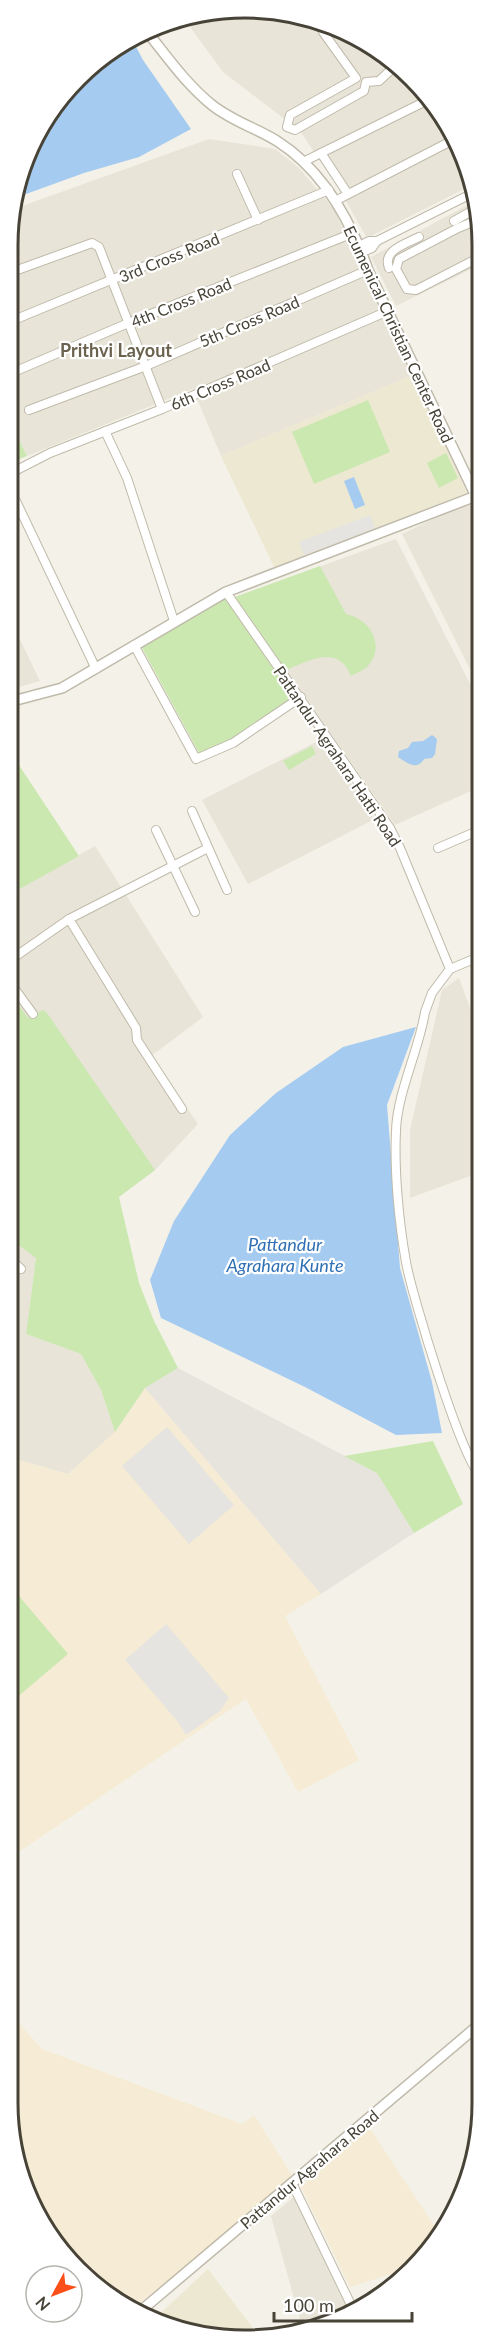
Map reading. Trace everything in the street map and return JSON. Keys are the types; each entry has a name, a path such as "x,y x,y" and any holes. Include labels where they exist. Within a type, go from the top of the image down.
{"street":[{"path":"323,32 356,78 290,115 287,127 295,130 364,91 366,82 379,81 390,70"},
{"name":"Ecumenical Christian Center Road","path":"152,38 198,93 229,117 276,140 305,161 329,190 353,233 368,270 472,488"},
{"path":"305,161 422,103"},
{"path":"335,201 448,143"},
{"path":"321,153 348,194"},
{"path":"237,174 258,220"},
{"name":"3rd Cross Road","path":"18,318 329,190"},
{"path":"360,249 372,248 377,241 467,196"},
{"path":"446,207 456,225"},
{"path":"470,214 424,246 399,259 396,269 407,289 416,290 472,261"},
{"path":"456,225 471,221"},
{"path":"412,224 424,246"},
{"name":"4th Cross Road","path":"18,370 353,233"},
{"path":"389,267 387,259 391,252 419,237"},
{"path":"18,270 92,243 99,247 162,409"},
{"name":"5th Cross Road","path":"29,410 146,366 368,270"},
{"name":"6th Cross Road","path":"18,469 50,453 162,409 388,311"},
{"path":"105,431 127,478 174,621"},
{"path":"18,700 62,688 226,592 472,498"},
{"path":"18,505 96,669"},
{"name":"Pattandur Agrahara Hatti Road","path":"226,592 390,828 450,969"},
{"path":"134,645 196,759 233,743 301,697"},
{"path":"192,811 227,890"},
{"path":"156,830 195,912"},
{"path":"438,848 472,834"},
{"path":"18,954 69,919 208,848"},
{"path":"69,919 136,1028 137,1040 182,1109"},
{"path":"472,960 450,969 432,993 397,1118 396,1159 406,1265 449,1406 472,1465"},
{"path":"18,993 33,1014"},
{"path":"18,1266 21,1269"},
{"name":"Pattandur Agrahara Road","path":"145,2307 472,2031"},
{"path":"292,2184 351,2304"}],"shaded area":[{"path":"230,18 260,18 304,26 345,41 359,48 395,74 416,95 434,119 449,145 465,189 367,238 340,191 300,131 223,72 189,25"},
{"path":"209,139 275,149 299,168 333,208 413,375 221,456 193,389 27,456 18,438 18,230 21,206"},
{"path":"468,204 472,230 472,269 396,306 371,257"},
{"path":"413,375 467,493 274,567 221,456"},
{"path":"470,501 472,505 472,673 402,534"},
{"path":"370,515 375,529 304,555 299,542"},
{"path":"396,539 472,687 472,790 395,825 235,597"},
{"path":"18,636 40,681 18,687"},
{"path":"322,739 375,819 248,884 202,800"},
{"path":"95,846 203,1017 151,1056 198,1124 155,1170 36,1258 26,1334 81,1354 101,1390 115,1432 68,1474 18,1460 18,890"},
{"path":"459,978 472,1013 472,1175 410,1198 410,1130 442,990"},
{"path":"178,1368 377,1473 414,1533 321,1594 145,1388"},
{"path":"145,1388 321,1594 285,1616 359,1760 298,1792 246,1699 18,1852 18,1460 68,1474 115,1432"},
{"path":"167,1427 234,1505 189,1544 122,1466"},
{"path":"166,1624 229,1698 220,1711 186,1735 178,1722 125,1660"},
{"path":"18,2022 42,2049 242,2124 254,2115 292,2175 139,2304 131,2300 95,2274 74,2253 56,2229 35,2190 22,2147 18,2118"},
{"path":"369,2127 435,2227 416,2253 397,2272 350,2287 301,2187"},
{"path":"294,2197 347,2306 301,2323 271,2216"},
{"path":"208,2269 254,2330 230,2330 201,2326 160,2314"}],"green space":[{"path":"368,400 390,452 314,484 292,432"},
{"path":"18,438 27,456 18,460"},
{"path":"446,453 458,478 439,488 427,463"},
{"path":"320,566 346,614 362,621 373,634 376,650 373,658 362,671 351,676 339,660 331,657 313,659 286,670 235,597"},
{"path":"225,597 293,697 232,739 200,755 141,646"},
{"path":"312,746 316,754 289,770 283,761"},
{"path":"18,764 79,856 18,890"},
{"path":"18,1004 28,1018 43,1010 47,1013 155,1170 119,1197 139,1283 154,1321 178,1368 145,1388 115,1432 101,1390 81,1354 26,1334 36,1258 18,1244"},
{"path":"433,1441 463,1504 414,1533 377,1473 344,1456"},
{"path":"18,1595 68,1654 18,1696"}],"water":[{"path":"136,46 191,129 139,157 84,173 24,195 35,158 48,131 74,95 95,74"},
{"path":"354,477 365,505 355,509 344,481"},
{"path":"432,735 437,739 435,754 432,758 424,759 415,765 398,757 399,751 408,748 412,742 423,741"},
{"name":"Pattandur Agrahara Kunte","path":"416,1027 387,1105 400,1268 432,1382 442,1433 396,1435 305,1387 161,1318 150,1280 174,1221 230,1135 276,1093 343,1047"}],"district":[{"name":"Prithvi Layout","path":"116,350"}]}
